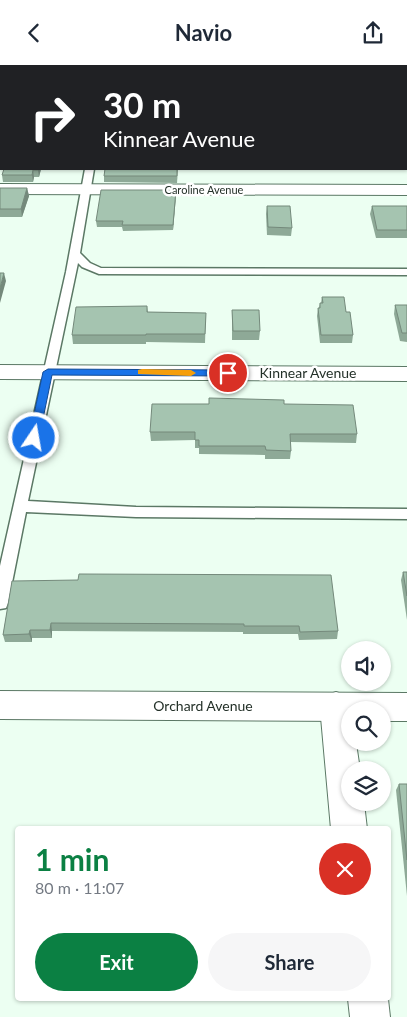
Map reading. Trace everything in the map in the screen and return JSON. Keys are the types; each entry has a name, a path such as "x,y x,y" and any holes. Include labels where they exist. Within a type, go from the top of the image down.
{"street":[{"name":"Caroline Avenue","path":"0,189 407,190"},
{"name":"Kinnear Avenue","path":"0,372 407,373"},
{"name":"Orchard Avenue","path":"0,705 407,707"},
{"path":"336,707 349,826"},
{"path":"368,1001 370,1017"}],"lane":[{"path":"0,603 68,285 90,170"},
{"path":"74,255 86,265 99,271"},
{"path":"68,285 81,275 99,271 407,272"},
{"path":"20,506 136,512 407,514"}],"building":[{"path":"4,170 33,170 32,175 2,175"},
{"path":"105,170 177,170 177,176 104,176"},
{"path":"0,188 27,188 21,209 0,209"},
{"path":"101,190 176,190 173,225 122,225 123,221 96,221"},
{"path":"267,206 290,206 292,228 268,227"},
{"path":"372,206 407,206 407,230 377,230"},
{"path":"0,273 4,273 0,288"},
{"path":"322,297 344,297 346,312 350,312 353,335 321,335 318,308 320,308 320,303 323,303"},
{"path":"395,305 407,305 407,333 402,333"},
{"path":"147,306 147,312 206,313 205,334 72,335 76,307"},
{"path":"232,310 259,310 260,331 233,331"},
{"path":"209,398 284,400 284,404 353,405 357,434 290,434 291,451 266,450 265,446 199,446 199,440 195,440 195,432 150,432 152,404 209,404"},
{"path":"403,572 407,572 407,596"},
{"path":"79,574 331,575 338,631 300,632 299,626 244,626 244,624 51,623 50,630 30,630 29,634 3,635 12,581 78,580"},
{"path":"399,784 407,784 407,860"}],"slow traffic":[{"path":"142,372 191,373"}],"route":[{"path":"34,438 48,372 228,373"}]}
